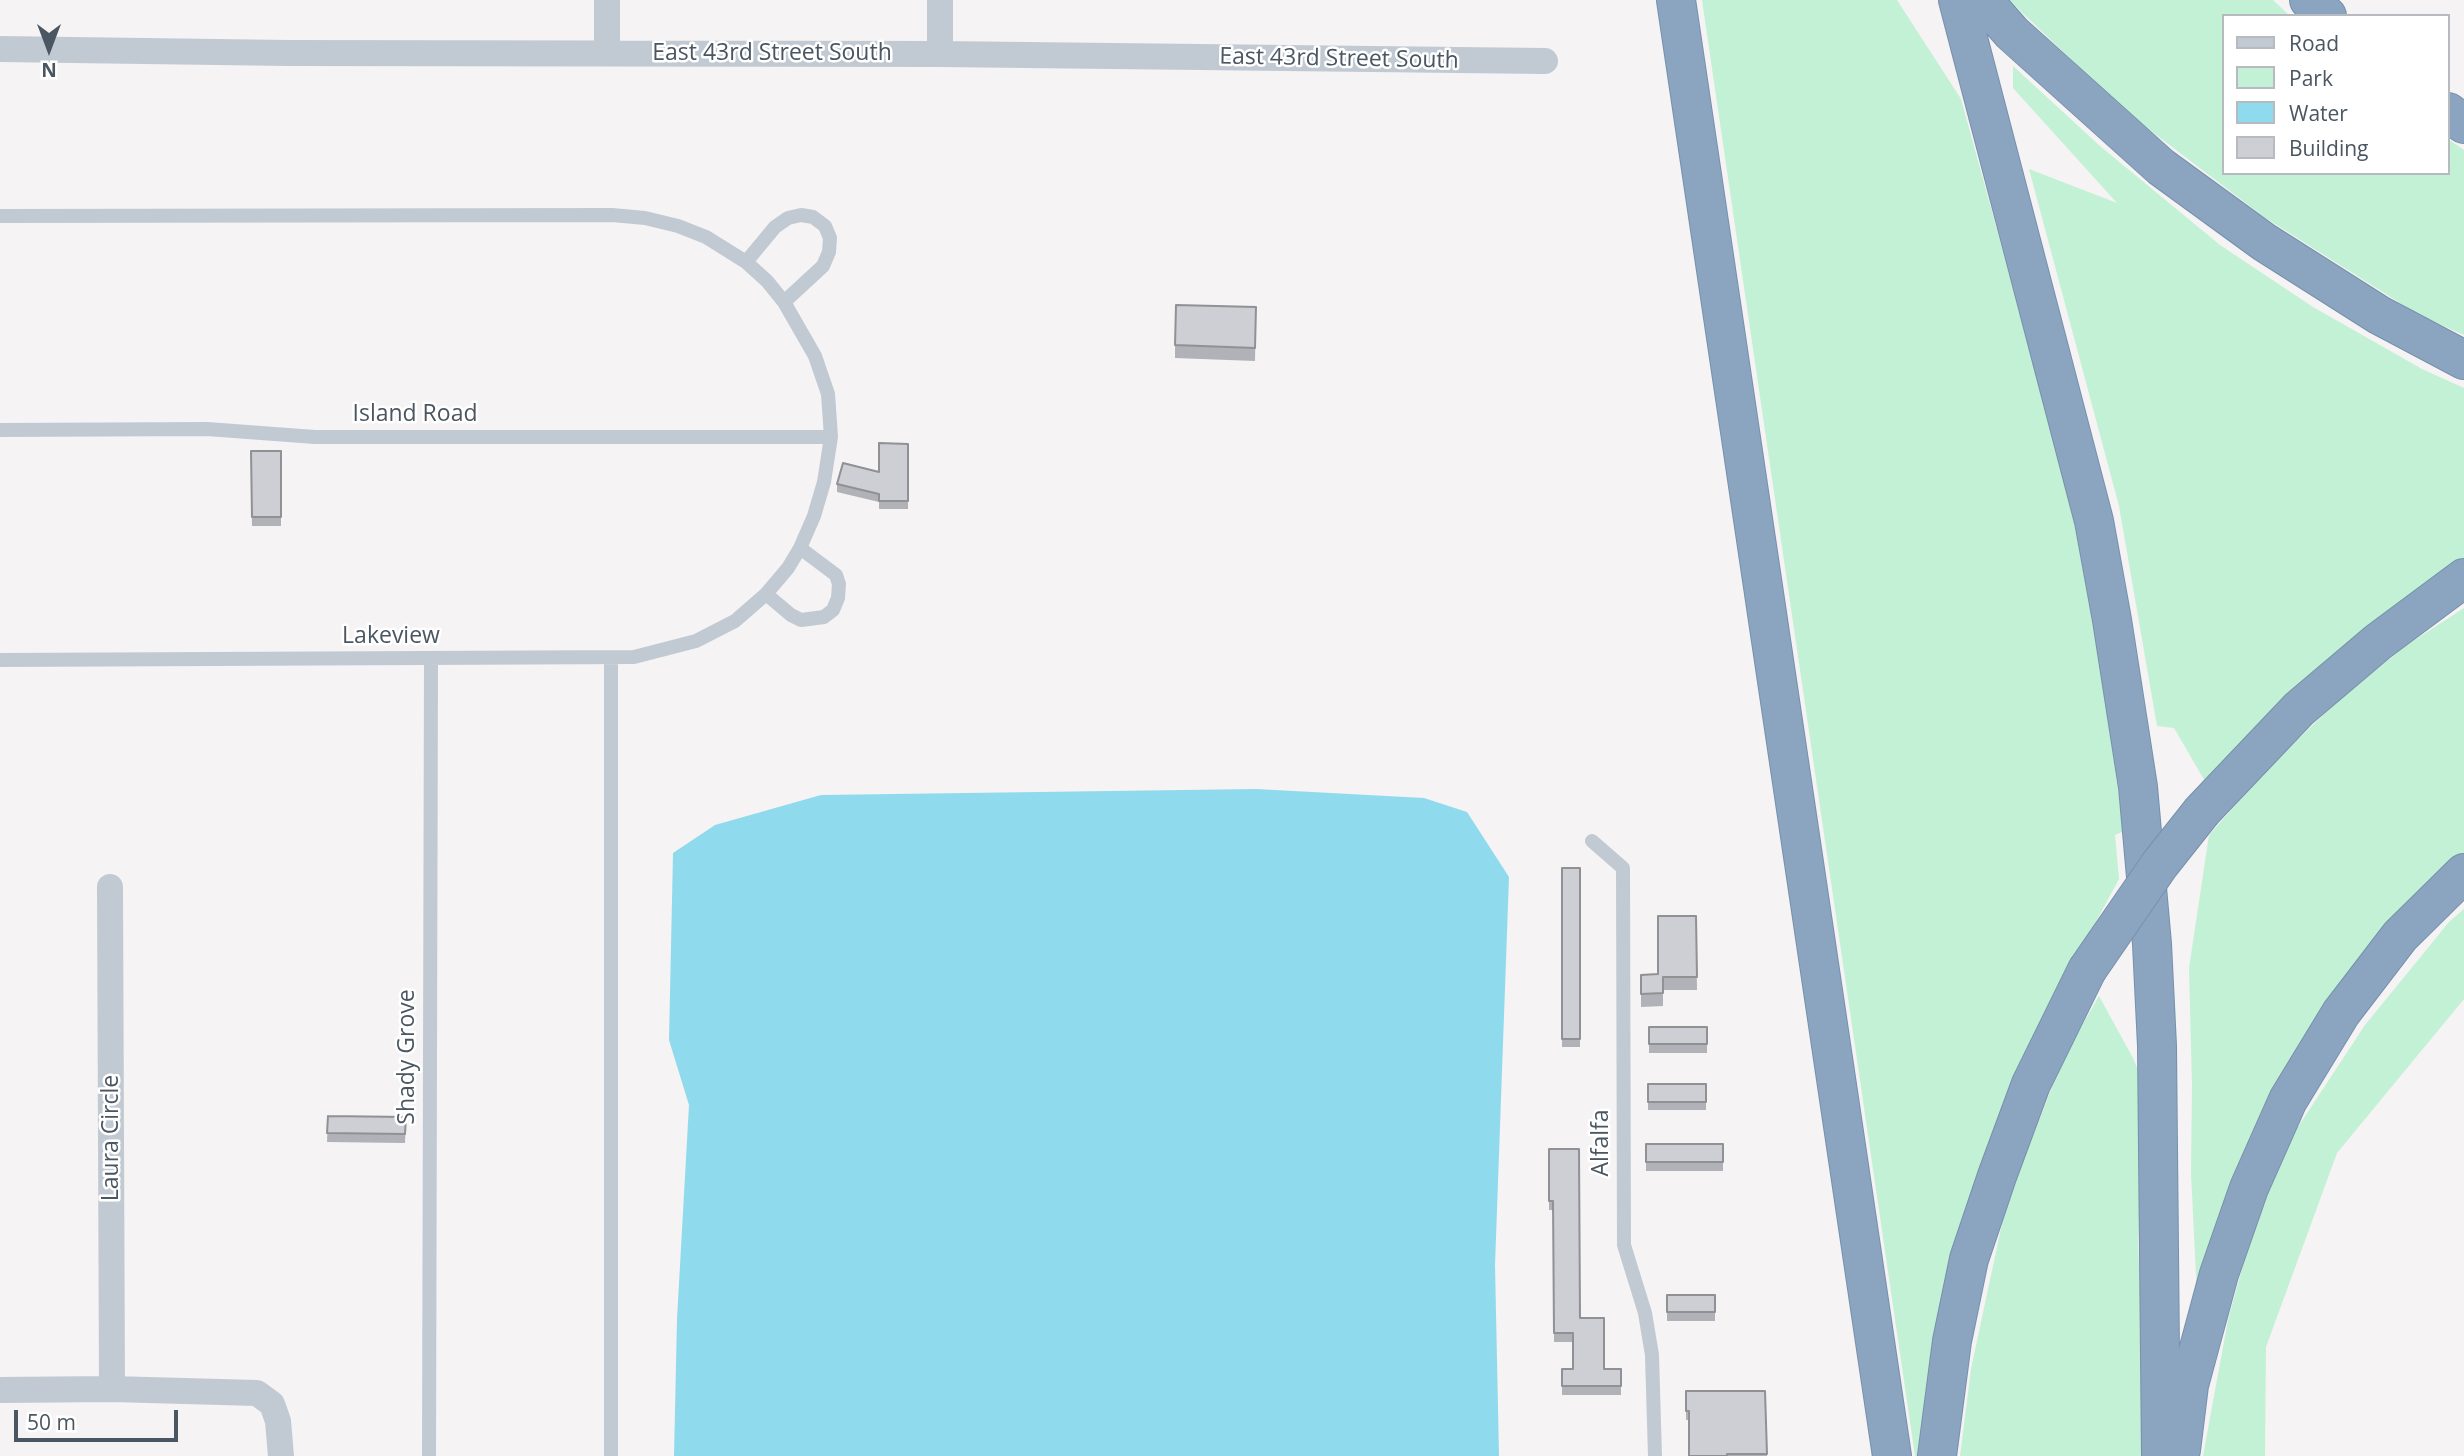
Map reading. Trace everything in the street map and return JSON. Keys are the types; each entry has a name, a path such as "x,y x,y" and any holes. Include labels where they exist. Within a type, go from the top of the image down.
{"highway":[{"path":"1676,0 1892,1456"},
{"path":"1958,0 2094,521 2138,787 2152,944 2157,1046 2161,1456"},
{"path":"1983,0 2012,33 2161,167 2264,242 2379,315 2464,360"},
{"path":"2309,0 2325,14"},
{"path":"1937,1456 1952,1341 1969,1259 2031,1084 2087,970 2160,864 2202,811 2300,709 2378,642 2464,578"},
{"path":"2180,1456 2189,1385 2219,1274 2249,1188 2288,1100 2341,1013 2400,936 2464,873"}],"street":[{"path":"607,0 607,53"},
{"path":"940,0 940,54"},
{"name":"East 43rd Street South","path":"0,49 940,54 1545,61"},
{"name":"Laura Circle","path":"110,887 112,1390"},
{"path":"0,1390 257,1394 272,1405 278,1421 281,1456"}],"lane":[{"name":"Lakeview","path":"0,216 612,215 645,218 678,226 706,237 746,262 785,302 820,369 828,394 831,437 824,482 814,516 788,568 766,594 735,621 696,641 646,655 611,658 0,660"},
{"path":"746,262 775,227 788,218 801,215 813,217 825,226 830,239 829,252 823,266 785,302"},
{"name":"Island Road","path":"0,430 207,429 315,437 831,437"},
{"path":"766,594 801,620 824,617 833,610 838,598 839,584 835,575 800,548"},
{"name":"Shady Grove","path":"429,1456 431,658"},
{"path":"611,658 611,1456"},
{"name":"Alfalfa","path":"1592,841 1623,868 1624,1245 1645,1313 1653,1355 1655,1456"}],"green space":[{"path":"1702,0 1897,0 1961,99 2067,484 2098,650 2124,831 2115,835 2119,879 2030,1044 1991,1136 1967,1211 1925,1456 1915,1456"},
{"path":"2009,0 2273,0 2288,14 2222,14 2222,175 2450,175 2450,140 2464,150 2464,335 2419,315 2264,217 2125,111"},
{"path":"2013,66 2100,146 2220,245 2313,307 2422,369 2464,388 2464,560 2266,716 2206,783 2174,728 2157,726 2119,506 2029,169 2117,203 2013,88"},
{"path":"2464,608 2464,859 2413,907 2197,1295 2191,1173 2189,968 2209,835 2272,764 2340,699 2404,647"},
{"path":"2464,909 2464,999 2337,1153 2266,1347 2265,1456 2203,1456 2228,1320 2256,1218 2292,1136 2365,1025 2449,922"},
{"path":"2099,996 2143,1082 2138,1245 2143,1332 2143,1456 1960,1456 1971,1369 2006,1205 2063,1059"}],"water":[{"path":"1256,789 1424,798 1467,812 1509,877 1495,1265 1499,1456 674,1456 677,1319 689,1105 669,1040 673,853 715,825 821,795"}],"building":[{"path":"1176,305 1256,307 1255,348 1175,345"},
{"path":"879,443 908,444 908,501 879,501 879,494 837,484 843,463 879,472"},
{"path":"251,451 281,451 281,517 252,517"},
{"path":"1562,868 1580,868 1580,1039 1562,1039"},
{"path":"1658,916 1696,916 1697,977 1663,977 1663,993 1641,994 1641,975 1658,974"},
{"path":"1649,1027 1707,1027 1707,1044 1649,1044"},
{"path":"1648,1084 1706,1084 1706,1102 1648,1102"},
{"path":"328,1116 406,1117 405,1134 327,1133"},
{"path":"1646,1144 1723,1144 1723,1162 1646,1162"},
{"path":"1549,1149 1579,1149 1580,1318 1604,1318 1604,1369 1621,1369 1621,1386 1562,1386 1562,1369 1573,1369 1573,1333 1554,1333 1553,1201 1549,1201"},
{"path":"1667,1295 1715,1295 1715,1312 1667,1312"},
{"path":"1686,1391 1765,1391 1767,1454 1689,1456"}]}
